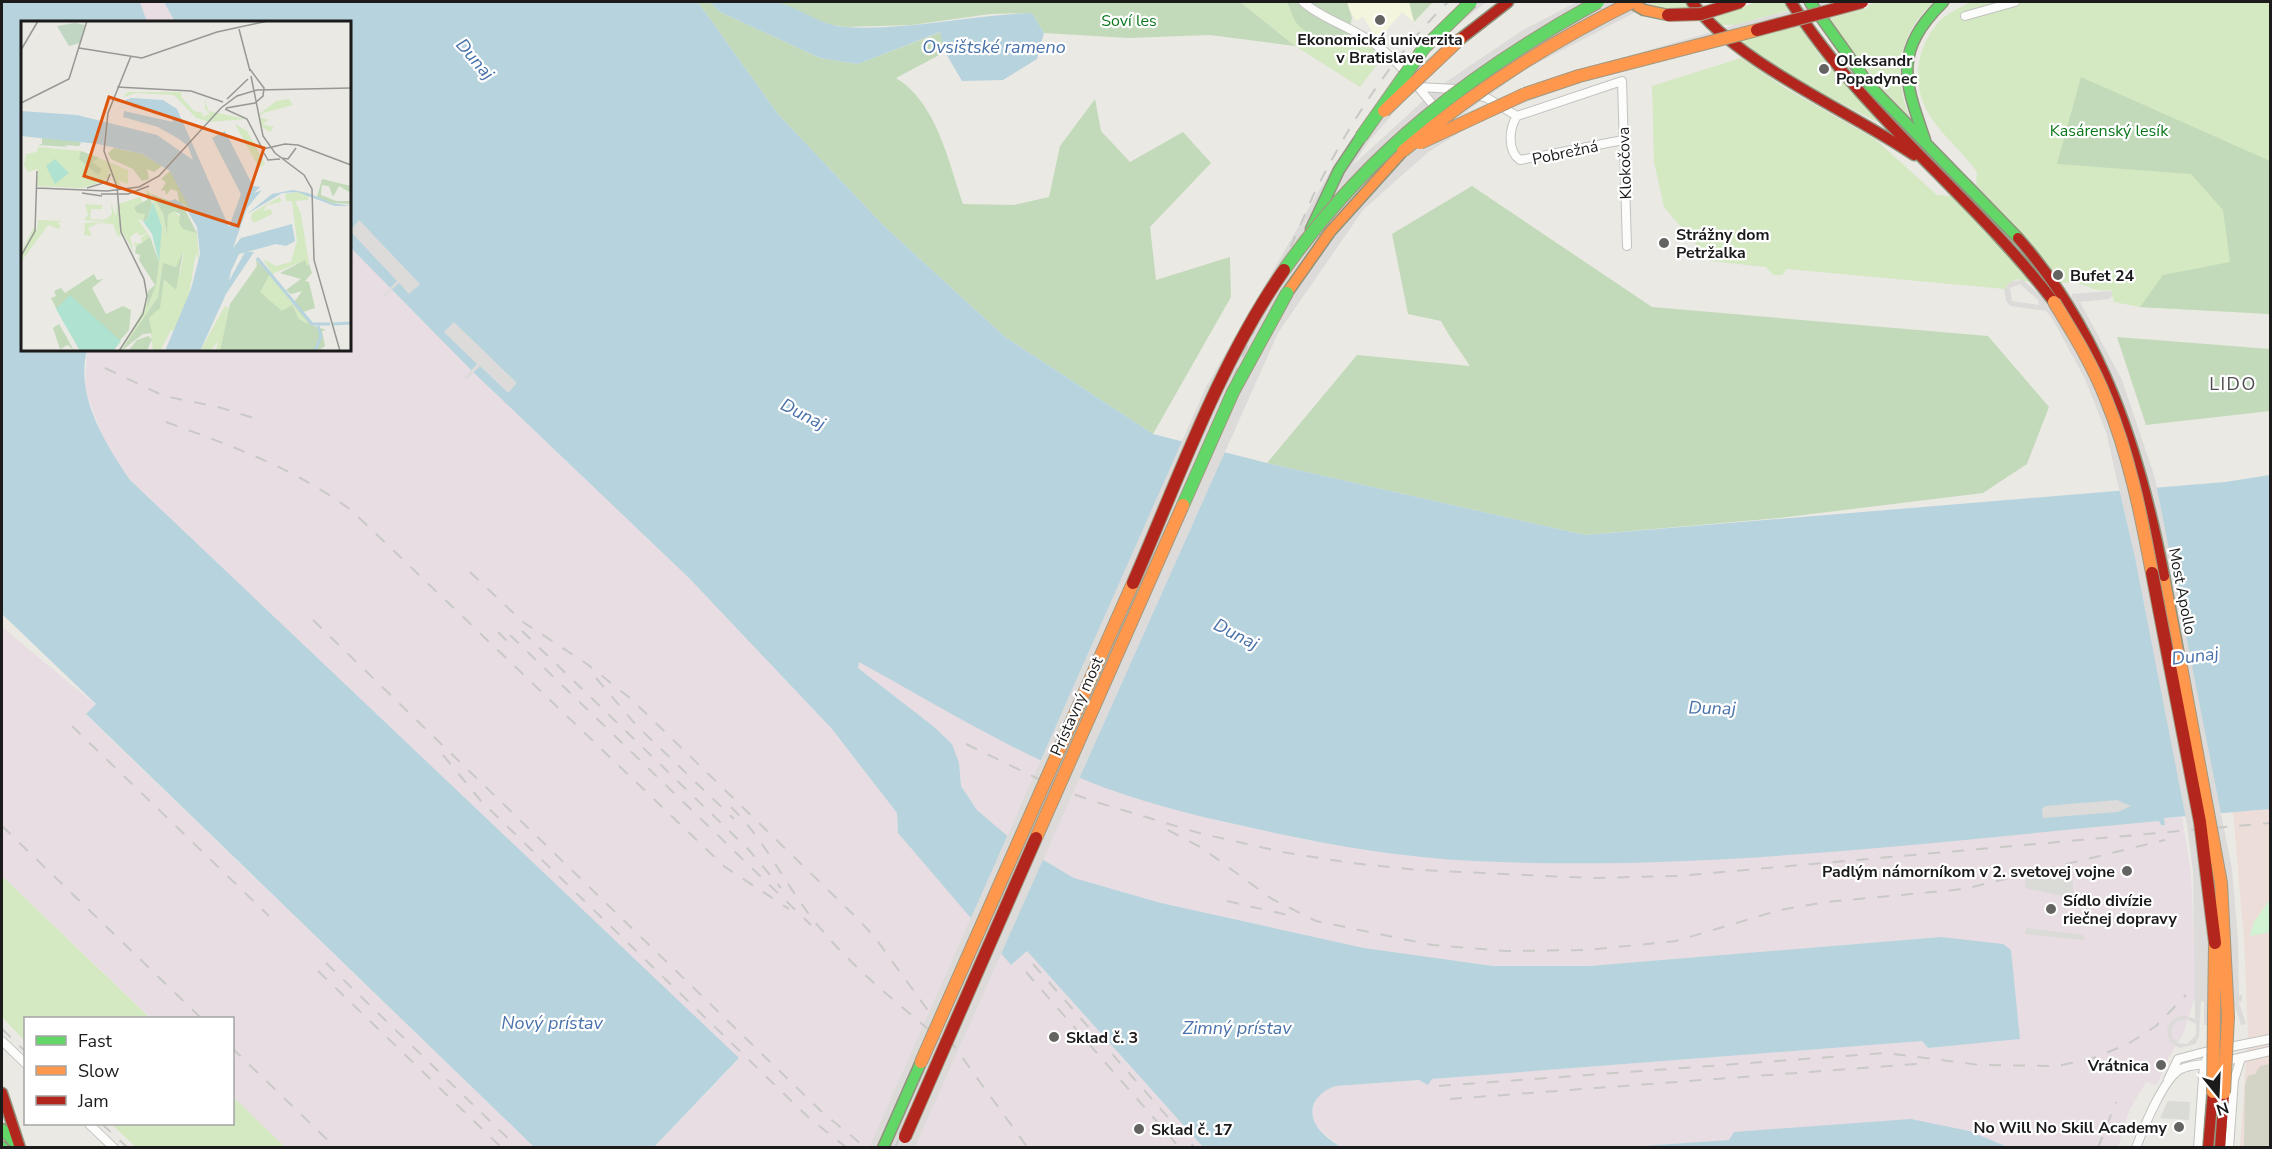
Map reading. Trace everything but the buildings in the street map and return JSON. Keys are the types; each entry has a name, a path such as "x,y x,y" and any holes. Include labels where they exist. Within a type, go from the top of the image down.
{"main road":[{"path":"1305,241 1339,171 1389,92 1422,49 1471,2"},
{"path":"1361,137 1434,61 1508,2"},
{"path":"1305,241 1344,191 1394,140 1429,109 1518,46 1598,2"},
{"path":"1403,151 1455,106 1525,57 1631,2 1644,10 1668,15 1701,14 1740,2"},
{"path":"1692,2 1718,29 1758,60 1811,94 1885,134 1959,185"},
{"path":"1791,2 1812,36 1842,73 1938,172"},
{"path":"1810,2 1865,80 1926,144 1959,185"},
{"path":"1403,151 1484,111 1579,76 1862,2"},
{"path":"1926,144 1909,97 1905,77 1906,63 1913,38 1920,26 1943,2"},
{"name":"Prístavný most","path":"903,1142 1228,402 1287,293 1330,232 1403,151"},
{"name":"Most Apollo","path":"1959,185 2054,302 2101,386 2126,456 2148,558 2208,876 2215,940 2218,1093"},
{"name":"Prístavný most","path":"883,1148 1201,428 1242,342 1274,286 1305,241"},
{"path":"2,1093 20,1148"},
{"path":"2208,1148 2218,1093"},
{"path":"2218,1093 2220,1148"},
{"path":"2,1109 2,1120"},
{"path":"2,1130 20,1148"}],"street":[{"path":"1302,2 1313,11 1369,40 1396,61 1433,105"},
{"path":"1965,16 2015,2"},
{"name":"Klokočova","path":"1516,116 1622,81 1627,246"},
{"path":"1418,87 1450,87 1487,99 1516,116"},
{"name":"Pobrežná","path":"1516,116 1512,124 1512,150 1520,160 1623,140"},
{"path":"2230,1047 2271,1039"},
{"path":"2,1041 24,1062"},
{"path":"2136,1148 2152,1107 2168,1080 2174,1063 2184,1056 2212,1050 2206,1064 2198,1148"},
{"path":"2230,1060 2271,1050"},
{"path":"2229,1148 2234,1080 2241,1058"},
{"path":"2168,1080 2178,1070 2206,1064"},
{"path":"90,1125 114,1148"}],"shaded area":[{"path":"140,2 164,2 174,21 147,21"},
{"name":"Ekonomická univerzita v Bratislave","path":"1345,2 1433,2 1414,22 1402,12 1380,38 1373,33 1363,17 1356,21"},
{"path":"351,248 472,371 689,578 832,729 897,813 898,833 1012,965 1027,951 1203,1147 654,1147 739,1059 130,480 104,441 85,389 87,351 351,351"},
{"path":"2,627 96,705 86,715 534,1147 285,1147 234,1098 234,1017 150,1017 2,876"},
{"path":"859,662 1018,749 1081,778 1202,817 1306,840 1392,853 1472,861 1755,857 2159,821 2161,825 2165,824 2163,818 2182,817 2191,873 2196,993 2183,1034 2169,1057 2157,1085 2146,1082 2129,1111 2118,1147 2008,1147 1996,1141 1730,1140 1628,1147 1340,1147 1315,1125 1312,1112 1318,1096 1326,1089 1336,1086 1419,1080 1428,1085 1432,1079 1922,1041 1928,1048 2019,1039 2011,950 1941,937 1589,966 1493,966 1364,948 1161,903 1074,878 1018,845 977,810 961,786 959,763 933,726 858,668"},
{"path":"2270,809 2270,1147 2240,1147 2248,1034 2244,939 2233,812"},
{"path":"2041,874 2073,881 2073,898 2025,888 2026,878"},
{"path":"2270,899 2270,932 2250,936 2254,922"},
{"path":"2026,928 2083,935 2084,940 2025,934"},
{"path":"2270,1064 2270,1147 2244,1148 2245,1085 2248,1076 2255,1074 2260,1066"},
{"path":"2168,1101 2190,1102 2189,1120 2160,1118"}],"green space":[{"path":"698,2 710,2 720,12 820,58 858,64 941,32 945,52 896,78 922,102 931,118 946,152 963,204 1014,205 1049,197 1060,146 1095,99 1101,131 1130,162 1183,132 1211,163 1150,227 1156,280 1230,257 1231,297 1153,434 1004,336 884,226 778,114"},
{"name":"Soví les","path":"776,2 1240,2 1295,46 1210,35 1128,38 1044,33 1032,13 990,14 912,25 845,27 826,24"},
{"path":"1240,2 1286,2 1294,18 1333,39 1359,40 1388,50 1360,87 1295,46"},
{"path":"1286,2 1347,2 1352,18 1349,30 1359,40 1323,37 1306,31 1294,19"},
{"path":"1409,2 1433,2 1414,22"},
{"path":"1655,2 1686,2 1690,9 1668,10 1645,6"},
{"path":"1756,2 1785,2 1790,10 1735,25 1721,25 1714,18"},
{"path":"1879,2 1934,2 1913,28 1902,56 1901,86 1910,118 1874,79 1827,19 1868,8 1868,5"},
{"path":"1970,2 2270,2 2270,314 2140,307 2114,302 2111,290 2099,290 2074,283 2017,279 2009,283 2005,289 1787,269 1782,275 1773,275 1766,267 1710,261 1664,207 1654,162 1652,86 1741,58 1785,88 1875,139 1937,195 1949,196 1976,185 1977,172 1932,119 1925,107 1918,82 1920,57 1931,33 1946,16"},
{"path":"1800,26 1818,53 1879,123 1795,79 1741,41"},
{"name":"Kasárenský lesík","path":"2081,77 2270,161 2270,314 2140,307 2163,275 2230,262 2223,210 2191,174 2057,164"},
{"path":"1472,186 1652,307 1988,336 2049,407 2027,464 1983,493 1779,518 1585,535 1267,463 1357,355 1470,366 1441,321 1408,314 1392,234"},
{"path":"2117,337 2270,349 2270,411 2146,425"},
{"path":"2,876 149,1017 24,1017 24,1040 2,1017"},
{"path":"234,1098 285,1147 136,1147 112,1125 234,1125"}],"water":[{"name":"Nový prístav","path":"2,2 140,2 147,21 21,21 21,351 87,351 84,367 89,402 102,435 130,480 739,1058 654,1147 534,1147 86,714 96,704 2,614"},
{"path":"164,2 698,2 778,114 884,226 1004,336 1153,434 1267,463 1585,535 2225,482 2270,475 2270,809 2164,818 2165,825 2161,825 2159,821 1903,846 1731,859 1560,863 1474,861 1417,856 1360,849 1276,833 1141,800 1080,778 1023,752 859,662 858,668 933,726 952,744 959,763 961,786 977,810 1018,845 1074,878 1161,903 1364,948 1493,966 1589,966 1941,937 2003,944 2011,950 2020,1039 1928,1048 1922,1041 1432,1079 1428,1085 1419,1080 1336,1086 1324,1092 1316,1100 1313,1117 1326,1136 1340,1147 1203,1147 1027,951 1011,965 898,833 897,813 832,729 689,578 472,371 351,248 351,21 174,21"},
{"name":"Ovsištské rameno","path":"710,2 775,2 835,26 867,28 1032,13 1044,33 1037,59 1003,80 962,81 945,52 940,32 858,64 820,58 720,12"},
{"path":"1911,1119 1969,1131 2008,1147 1628,1147 1729,1140 1734,1132"}],"pier":[{"path":"1468,2 1486,2 1444,36 1403,82 1447,41 1498,2 1518,2 1458,48 1414,90 1370,140 1352,166 1437,88 1523,30 1577,2 1655,2 1526,69 1463,114 1538,82 1735,25 1824,2 1867,2 1868,5 1580,83 1498,112 1427,153 1363,210 1278,333 915,1147 869,1148 1206,387 1335,163 1396,74 1434,31"},
{"path":"1972,180 2039,253 2072,297 2072,294 2110,291 2113,295 2109,299 2080,302 2122,380 2155,478 2232,869 2238,941 2239,995 2242,995 2242,1001 2239,1002 2246,1024 2241,1025 2234,1004 2234,1042 2230,1047 2224,1093 2207,1091 2210,1044 2209,966 2208,1025 2204,1025 2204,1002 2201,1001 2199,1037 2195,1044 2180,1048 2171,1043 2168,1037 2167,1027 2173,1019 2183,1015 2195,1019 2193,872 2187,824 2135,558 2106,432 2085,379 2053,320 2046,311 2010,306 2006,301 2004,290 2010,282 2023,280 2044,298 2004,248 1946,189","holes":["2020,284 2038,300 2039,305 2012,301 2010,288","2187,1019 2196,1024 2196,1035 2187,1044 2178,1043 2172,1037 2172,1028 2176,1022"]},
{"path":"359,220 420,284 409,294 399,283 384,297 383,295 397,281 351,230"},
{"path":"454,322 517,383 508,393 480,366 466,380 464,378 477,364 444,332"},
{"path":"2117,800 2131,806 2118,812 2043,818 2042,808 2046,806"}],"railway":[{"path":"895,1148 1313,196 1372,93 1408,46 1448,2"},
{"path":"105,368 164,396 218,407 257,419"},
{"path":"166,422 262,459 307,482 351,510 725,867 789,909"},
{"path":"470,572 523,622 587,664 630,698 860,921 876,939 1028,1148"},
{"path":"313,620 822,1112 866,1148"},
{"path":"522,631 749,850 781,888"},
{"path":"498,632 513,647"},
{"path":"510,635 811,925"},
{"path":"596,678 636,725 734,819"},
{"path":"72,726 269,916"},
{"path":"966,744 1059,789 1199,833 1282,852 1351,863 1419,870 1591,878 1678,876 2270,823"},
{"path":"443,755 481,801 808,1117 847,1148"},
{"path":"731,807 754,833 826,935 874,983 942,1041"},
{"path":"2,826 200,1017"},
{"path":"1168,830 1202,848 1272,899 1316,921 1432,945 1506,951 1588,950 1676,941 1780,910 1826,902 1964,889 2165,840"},
{"path":"1227,901 1296,917"},
{"path":"326,963 518,1148"},
{"path":"1033,964 1195,1148"},
{"path":"318,971 502,1148"},
{"path":"1026,972 1180,1148"},
{"path":"1439,1086 1885,1053 1980,1065 2057,1066 2091,1059 2128,1044 2156,1026 2186,995"},
{"path":"2,1029 24,1050"},
{"path":"234,1050 336,1148"},
{"path":"1450,1099 1929,1063"},
{"path":"2098,1148 2116,1102"},
{"path":"103,1125 128,1148"}],"traffic: fast":[{"path":"1361,137 1424,48 1471,2"},
{"path":"1284,270 1351,187 1425,117 1507,57 1598,2"},
{"path":"1810,2 1870,86 2018,238"},
{"path":"1925,140 1912,100 1907,67 1916,36 1943,2"},
{"path":"1311,229 1339,170 1361,137"},
{"path":"1183,505 1233,392 1287,293"},
{"path":"883,1148 921,1062"},
{"path":"2,1129 17,1145"}],"traffic: slow":[{"path":"1630,2 1644,10 1668,15"},
{"path":"1403,151 1457,108 1513,69 1571,34 1632,2"},
{"path":"1525,94 1579,76 1757,30"},
{"path":"1384,111 1459,40"},
{"path":"1420,143 1525,94"},
{"path":"1287,293 1330,232 1403,151"},
{"path":"2054,302 2089,362 2114,420 2134,485 2152,573"},
{"path":"1036,838 1183,505"},
{"path":"2164,576 2180,661"},
{"path":"921,1062 1133,583"},
{"path":"2180,661 2221,883 2228,1017 2224,1093"},
{"path":"2213,1092 2215,943"}],"traffic: jam":[{"path":"1459,40 1508,2"},
{"path":"1692,2 1712,24 1765,66 1914,155"},
{"path":"1668,15 1701,14 1740,2"},
{"path":"1791,2 1851,82 1989,226 2054,302"},
{"path":"1757,30 1862,2"},
{"path":"2018,238 2048,275 2073,314 2114,396 2143,484 2164,576"},
{"path":"1133,583 1183,463 1220,383 1239,344 1284,270"},
{"path":"2152,573 2200,822 2215,943"},
{"path":"905,1137 1036,838"},
{"path":"2208,1148 2213,1092"},
{"path":"2,1093 20,1148"},
{"path":"2220,1148 2224,1093"}],"place":[{"name":"Ekonomická univerzita v Bratislave","path":"1380,20"},
{"name":"Oleksandr Popadynec","path":"1824,69"},
{"name":"Strážny dom Petržalka","path":"1664,243"},
{"name":"Bufet 24","path":"2058,275"},
{"name":"Padlým námorníkom v 2. svetovej vojne","path":"2127,871"},
{"name":"Sídlo divízie riečnej dopravy","path":"2051,909"},
{"name":"Sklad č. 3","path":"1054,1037"},
{"name":"Vrátnica","path":"2161,1065"},
{"name":"No Will No Skill Academy","path":"2179,1127"},
{"name":"Sklad č. 17","path":"1139,1129"}],"district":[{"name":"LIDO","path":"2233,384"}],"water label":[{"name":"Dunaj","path":"475,59"},
{"name":"Dunaj","path":"803,414"},
{"name":"Dunaj","path":"1236,634"},
{"name":"Dunaj","path":"2195,656"},
{"name":"Dunaj","path":"1712,708"},
{"name":"Zimný prístav","path":"1237,1028"}]}
